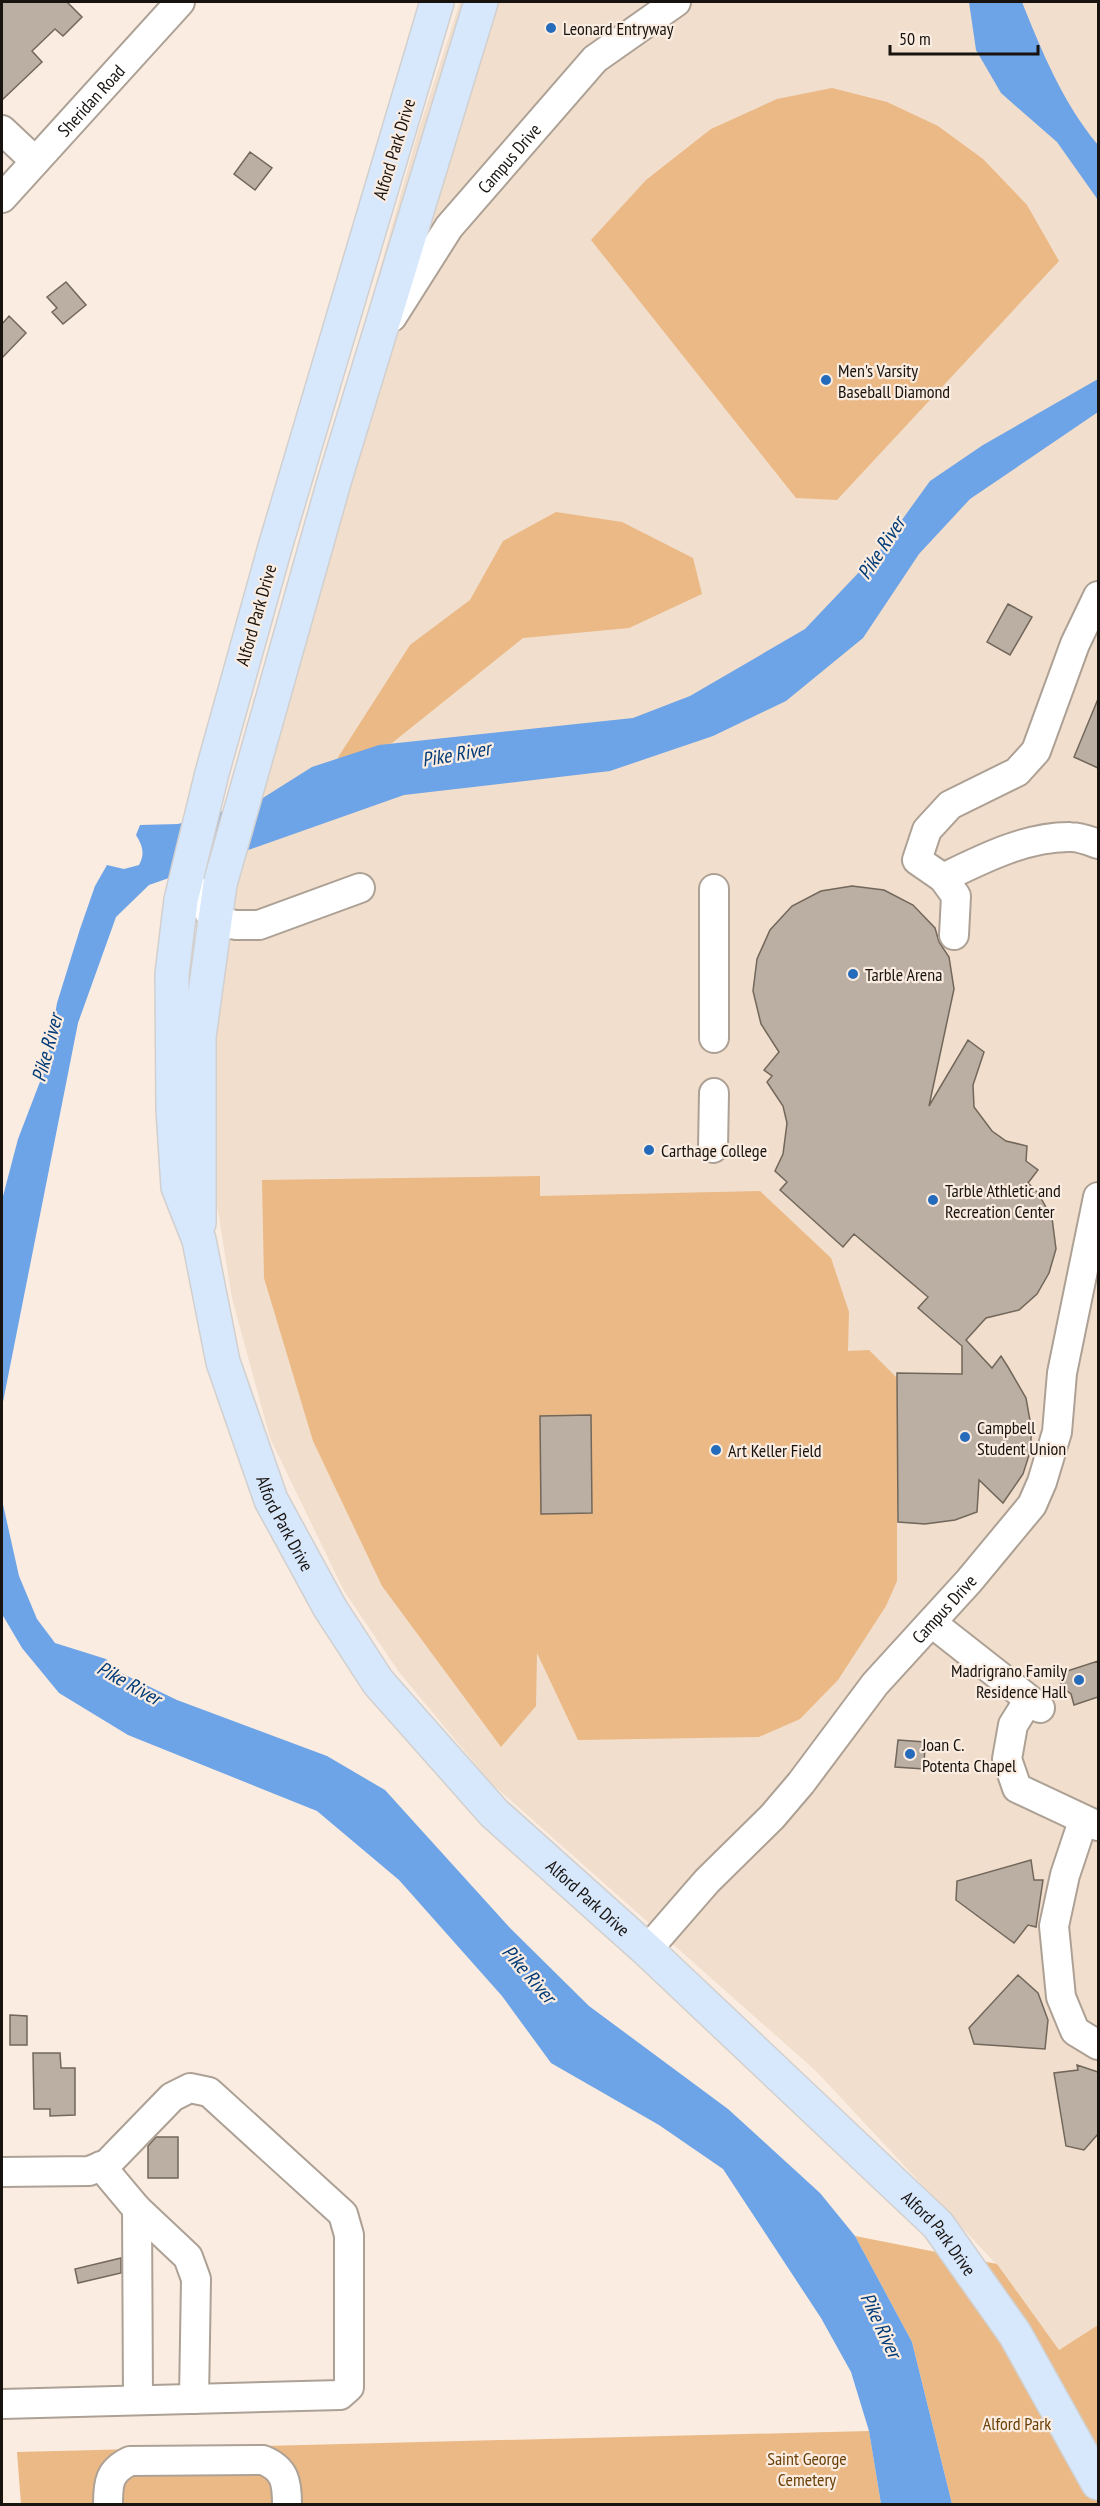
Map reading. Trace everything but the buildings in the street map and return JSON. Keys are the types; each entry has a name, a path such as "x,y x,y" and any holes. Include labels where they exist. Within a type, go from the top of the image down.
{"main road":[{"name":"Alford Park Drive","path":"437,2 275,547 212,773 183,889 172,974 172,1109 178,1187 199,1240 223,1362 271,1500 336,1618 378,1682 494,1813 646,1950 938,2225 1015,2334 1098,2483"},
{"name":"Alford Park Drive","path":"199,1240 199,1036 220,884 252,766 375,345 480,2"}],"street":[{"name":"Campus Drive","path":"375,345 448,226 527,135 595,59 676,2"},
{"name":"Sheridan Road","path":"2,198 172,4"},
{"path":"2,130 35,161"},
{"path":"954,935 956,896 943,878 917,860 927,830 950,805 1017,772 1036,751 1075,644 1098,596"},
{"path":"943,878 982,859 1045,838 1074,837 1098,844"},
{"path":"183,889 215,921 236,925 259,925 360,888"},
{"path":"714,889 714,1038"},
{"path":"713,1148 714,1093"},
{"name":"Campus Drive","path":"646,1950 707,1881 794,1792 875,1684 932,1623 1032,1505 1042,1482 1057,1432 1062,1373 1089,1289 1098,1197"},
{"path":"932,1623 1034,1705 1013,1725 1007,1759 1017,1788 1091,1823 1065,1875 1054,1926 1061,1997 1075,2031 1098,2045"},
{"path":"2,2172 89,2171 107,2164 172,2097 190,2088 209,2092 343,2214 350,2235 349,2387 340,2395 2,2404"},
{"path":"101,2166 137,2210 188,2257 196,2279 194,2399"},
{"path":"137,2210 138,2400"},
{"path":"108,2505 108,2482 113,2473 130,2461 252,2460 263,2460 280,2470 285,2478 287,2505"}],"shaded area":[{"name":"Carthage College","path":"460,2 1098,2 1098,2325 1059,2350 996,2264 816,2071 491,1783 399,1672 344,1591 270,1438 232,1298 187,1019 193,942 295,556 361,337 419,129"}],"green space":[{"name":"Men's Varsity Baseball Diamond","path":"832,88 887,102 938,126 983,159 1027,205 1059,261 837,500 796,498 591,240 646,180 711,129 777,99"},
{"path":"556,512 622,522 693,558 702,594 629,628 523,638 392,743 337,759 410,645 470,600 503,541"},
{"name":"Art Keller Field","path":"540,1176 540,1196 760,1191 831,1258 849,1312 848,1351 869,1350 897,1378 897,1581 886,1606 838,1680 800,1719 759,1737 578,1740 537,1653 536,1706 501,1747 382,1586 313,1441 264,1278 262,1180"},
{"name":"Alford Park","path":"855,2236 997,2264 1059,2350 1098,2325 1098,2504 952,2504 912,2342"},
{"name":"Saint George Cemetery","path":"869,2431 881,2504 21,2504 17,2452"}],"water":[{"path":"969,2 1022,2 1064,94 1098,145 1098,200 1057,142 1001,93 976,50"},
{"name":"Pike River","path":"1098,379 1098,412 970,499 919,554 863,638 786,701 713,736 610,771 404,795 149,885 116,917 78,1023 2,1407 2,1200 18,1139 46,1066 57,1003 95,886 107,865 124,869 139,865 142,850 136,835 140,825 178,824 258,801 312,767 379,745 633,718 690,696 805,629 881,549 930,481 983,445"},
{"name":"Pike River","path":"2,1500 19,1576 37,1619 55,1643 106,1659 119,1672 177,1700 327,1756 385,1790 510,1928 589,2006 728,2109 820,2193 855,2236 912,2342 952,2504 881,2504 869,2431 851,2372 821,2318 723,2169 659,2125 551,2063 502,1996 399,1880 317,1811 128,1735 59,1693 22,1648 2,1614"}],"place":[{"name":"Leonard Entryway","path":"551,28"},
{"name":"Men's Varsity Baseball Diamond","path":"826,380"},
{"name":"Tarble Arena","path":"853,974"},
{"name":"Carthage College","path":"649,1150"},
{"name":"Tarble Athletic and Recreation Center","path":"933,1200"},
{"name":"Campbell Student Union","path":"965,1437"},
{"name":"Art Keller Field","path":"716,1450"},
{"name":"Madrigrano Family Residence Hall","path":"1079,1680"},
{"name":"Joan C. Potenta Chapel","path":"910,1754"}]}
